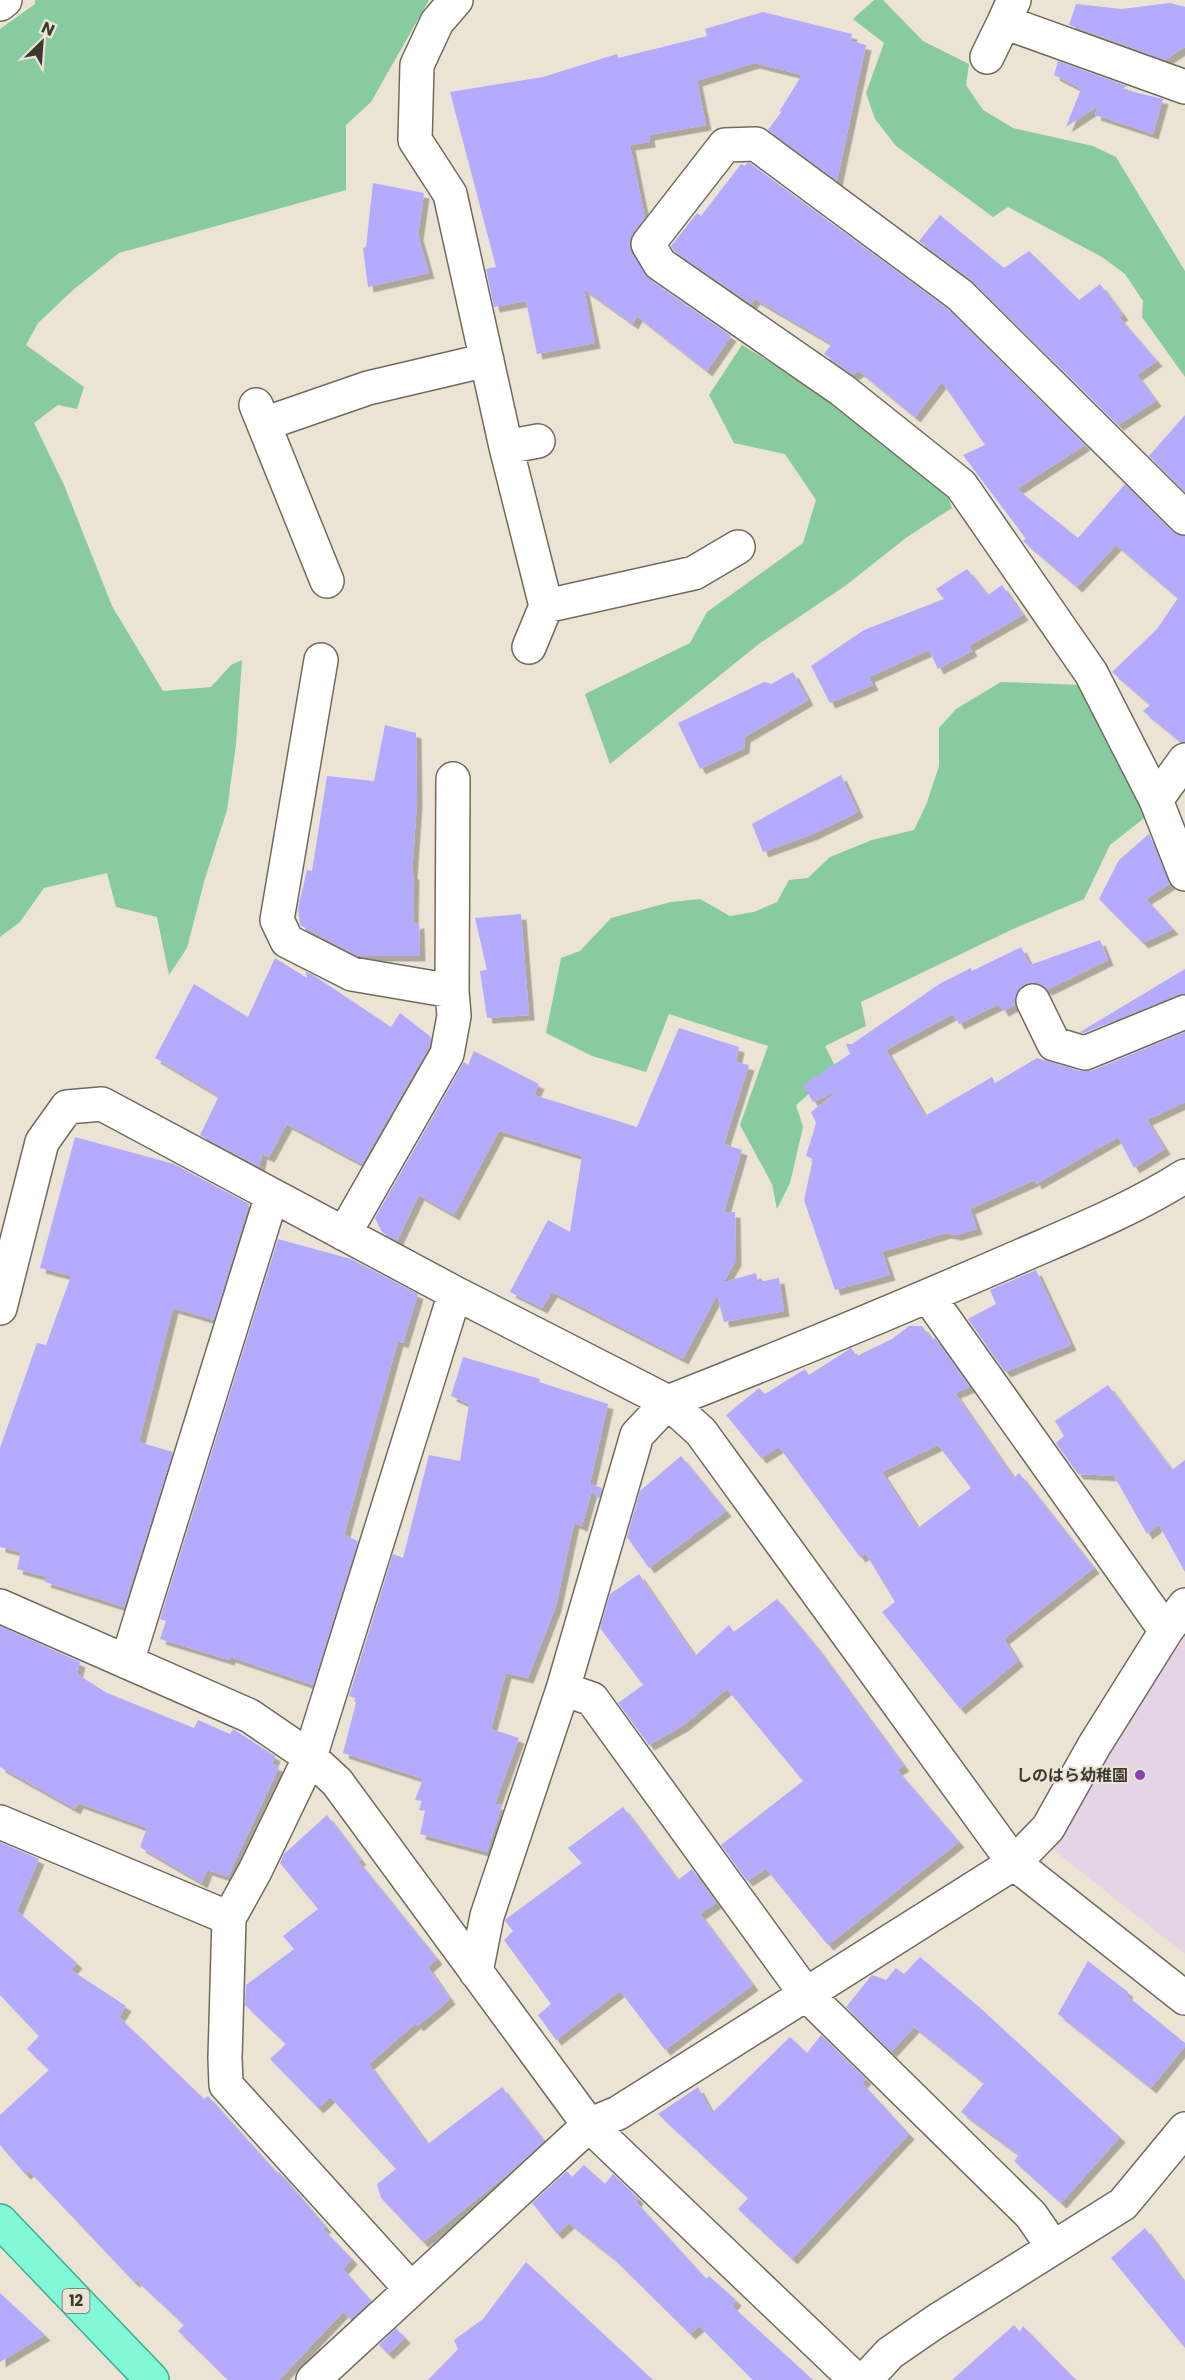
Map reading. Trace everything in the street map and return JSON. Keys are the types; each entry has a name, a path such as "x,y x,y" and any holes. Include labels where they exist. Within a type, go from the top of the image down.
{"main road":[{"name":"12","path":"0,2221 152,2380"}],"street":[{"path":"0,4 5,0"},
{"path":"456,0 438,22 417,65 415,140 450,194 506,447 546,606 529,647"},
{"path":"987,57 1009,11 1185,87"},
{"path":"1185,518 960,295 756,144 725,145 648,244 660,264 842,390 961,485 1091,673 1156,800 1185,874"},
{"path":"327,581 291,526 260,414 487,360"},
{"path":"506,447 538,441"},
{"path":"546,606 694,573 738,547"},
{"path":"321,660 278,920 286,941 352,974 452,991"},
{"path":"1156,800 1185,760"},
{"path":"344,1234 447,1054 454,1016 452,991 453,779"},
{"path":"1033,1001 1054,1044 1085,1053 1185,1012"},
{"path":"0,1308 8,1235 42,1142 67,1107 102,1104 455,1293 668,1402 701,1432 1014,1863 1185,1998"},
{"path":"476,1972 487,1916 563,1689 637,1435 668,1402 928,1296 1077,1230 1168,1187 1185,1176"},
{"path":"127,1662 272,1195"},
{"path":"411,2289 226,2085 229,1918 255,1871 310,1757 455,1293"},
{"path":"928,1296 1166,1631"},
{"path":"313,2380 589,2125 618,2113 1014,1863 1048,1828 1094,1746 1166,1631 1185,1605"},
{"path":"0,1606 250,1716 310,1757 337,1782 589,2125 856,2380"},
{"path":"563,1689 592,1700 805,1993 1031,2215 1053,2247"},
{"path":"0,1822 229,1918"},
{"path":"865,2380 890,2353 1123,2204 1185,2128"}],"shaded area":[{"name":"しのはら幼稚園","path":"1185,1637 1185,1954 1051,1848 1137,1701"}],"green space":[{"path":"35,0 429,0 371,102 346,125 346,190 119,253 73,290 38,323 26,345 84,387 77,409 58,405 34,423 64,485 112,606 163,691 211,687 231,665 242,660 236,744 227,810 204,882 187,948 169,975 157,917 116,907 107,873 44,888 20,922 0,937 0,29 35,4"},
{"path":"874,0 883,0 923,41 969,64 966,85 983,110 1013,128 1093,146 1116,157 1185,271 1185,377 1142,317 1143,301 1125,274 1102,257 1008,207 993,217 896,146 875,119 866,93 884,43 853,19"},
{"path":"742,345 835,402 945,490 952,508 907,537 845,586 760,643 610,764 585,694 690,643 707,612 803,543 816,500 785,454 734,443 709,395"},
{"path":"1001,682 1083,685 1148,815 1110,845 1084,899 1013,929 861,1002 866,1026 825,1046 837,1070 796,1105 803,1127 790,1183 777,1209 772,1184 740,1125 768,1046 669,1014 646,1072 592,1056 546,1033 561,958 580,951 611,918 671,902 700,899 730,916 754,912 777,902 789,880 808,878 830,857 872,840 914,830 926,805 939,766 939,728 956,709"}],"building":[{"path":"1170,3 1185,7 1185,47 1165,60 1069,25 1076,4 1122,9"},
{"path":"763,12 852,34 851,41 866,45 837,181 768,130 782,111 779,112 802,75 754,63 697,81 706,125 649,135 650,142 630,145 645,218 633,232 629,244 632,254 649,279 731,336 707,371 637,316 633,324 584,289 595,343 537,354 526,301 494,307 486,269 496,267 450,92 543,77 617,54 618,58 707,36 705,29"},
{"path":"1058,61 1127,86 1122,89 1163,99 1153,134 1095,115 1098,106 1066,127 1081,89 1054,75"},
{"path":"747,163 948,309 1085,445 1017,489 1078,538 1125,484 1172,531 1185,536 1185,742 1181,742 1143,711 1150,705 1112,672 1157,629 1178,598 1116,545 1077,587 1023,541 1026,539 963,455 985,445 942,382 915,417 859,371 853,375 824,354 832,344 755,299 751,304 674,251 671,246 697,213 701,216 741,164 745,166"},
{"path":"373,183 424,193 418,235 429,273 368,287 363,248 366,247"},
{"path":"940,215 1004,268 1029,251 1079,300 1100,284 1123,315 1119,317 1157,361 1137,375 1156,401 1118,425 973,282 919,241"},
{"path":"1185,415 1185,492 1149,456"},
{"path":"967,569 988,595 1002,585 1023,615 969,646 972,651 938,669 929,650 869,677 873,685 830,703 811,666 864,630 944,599 936,589"},
{"path":"793,672 808,700 745,737 744,748 700,769 678,723 764,682 771,684"},
{"path":"385,725 416,733 417,801 412,874 414,874 413,924 419,923 420,956 358,956 300,925 298,908 307,870 312,871 327,776 374,781"},
{"path":"841,775 858,812 813,834 763,852 752,824"},
{"path":"1149,834 1170,884 1146,899 1173,929 1143,943 1099,899 1119,860"},
{"path":"521,914 529,1015 487,1018 480,971 487,970 475,918"},
{"path":"1100,940 1108,960 1047,990 1035,982 1025,984 1017,991 1015,1005 1003,1011 999,1004 959,1024 953,1014 886,1050 925,1116 992,1077 995,1083 1037,1058 1080,1071 1091,1071 1185,1032 1185,1102 1147,1120 1165,1149 1134,1168 1118,1137 1036,1184 1035,1180 970,1209 977,1229 956,1235 946,1233 882,1252 890,1275 835,1290 804,1200 813,1159 806,1156 816,1123 811,1112 839,1090 813,1102 803,1085 850,1054 846,1044 852,1044 941,983 971,968 972,971 1021,947 1030,965"},
{"path":"275,958 307,978 306,972 313,975 391,1027 400,1013 431,1037 429,1047 362,1164 287,1124 269,1157 262,1154 259,1167 200,1135 219,1096 155,1058 194,984 248,1017"},
{"path":"1185,969 1185,994 1084,1033 1080,1032"},
{"path":"679,1028 739,1047 736,1062 749,1065 724,1144 742,1150 724,1212 735,1212 736,1260 724,1282 756,1273 758,1282 779,1278 784,1311 724,1322 717,1295 683,1359 552,1292 542,1308 510,1292 548,1220 570,1232 582,1156 499,1131 454,1215 419,1195 397,1241 382,1232 375,1218 464,1062 468,1065 474,1051 539,1084 534,1095 637,1127"},
{"path":"75,1137 174,1164 249,1204 214,1320 173,1308 139,1442 173,1452 124,1607 45,1582 47,1577 17,1569 21,1552 0,1547 0,1448 37,1343 46,1345 71,1276 40,1268"},
{"path":"278,1239 351,1259 418,1294 403,1343 398,1341 344,1535 358,1541 313,1685 230,1657 229,1660 160,1639 166,1621 160,1619"},
{"path":"1036,1270 1071,1345 1005,1372 968,1319 996,1304 990,1290"},
{"path":"909,1326 922,1326 932,1340 935,1338 970,1387 955,1393 1014,1478 1019,1473 1094,1568 1004,1639 1018,1661 960,1709 882,1612 895,1602 866,1554 860,1557 779,1447 761,1458 726,1415 759,1388 765,1394 805,1369 809,1375 851,1348 857,1356 892,1339","holes":["938,1445 971,1488 918,1528 882,1472"]},
{"path":"463,1357 540,1379 539,1382 608,1404 590,1484 602,1488 599,1499 592,1490 582,1526 574,1523 556,1606 528,1678 506,1673 491,1729 519,1738 495,1804 502,1805 487,1852 420,1834 425,1811 419,1810 422,1801 415,1800 423,1779 343,1753 357,1699 349,1696 393,1554 403,1558 429,1455 460,1461 469,1404 451,1396"},
{"path":"1108,1385 1172,1470 1185,1460 1185,1572 1159,1525 1147,1534 1114,1476 1078,1474 1056,1443 1064,1436 1055,1421"},
{"path":"681,1456 726,1511 649,1568 627,1537 640,1491"},
{"path":"639,1574 695,1656 729,1625 734,1632 777,1599 815,1645 904,1766 897,1770 959,1842 828,1945 766,1869 747,1881 721,1845 803,1781 727,1689 684,1725 649,1745 618,1703 643,1685 600,1628 610,1594"},
{"path":"0,1626 80,1662 77,1674 107,1693 194,1728 198,1720 230,1734 233,1729 275,1756 272,1764 279,1767 228,1877 207,1870 202,1883 140,1847 147,1828 78,1803 75,1809 0,1767"},
{"path":"623,1807 678,1880 692,1869 716,1903 700,1914 753,1985 665,2050 620,1991 556,2040 538,2015 551,2004 504,1940 513,1931 505,1921 506,1919 582,1863 568,1848"},
{"path":"327,1815 361,1860 358,1861 437,1959 428,1967 450,1999 418,2026 416,2023 369,2064 428,2144 502,2087 544,2141 508,2174 423,2242 381,2198 377,2184 396,2169 330,2097 318,2108 270,2059 286,2044 245,2005 246,1985 294,1949 283,1936 318,1909 280,1863 284,1854"},
{"path":"0,1842 39,1859 17,1911 77,1963 71,1970 126,2006 119,2017 204,2099 208,2096 278,2174 279,2172 326,2227 323,2229 352,2259 343,2269 371,2301 351,2319 343,2312 279,2380 228,2380 178,2331 184,2325 136,2280 134,2282 29,2171 25,2174 0,2145 0,2115 49,2070 27,2049 39,2036 0,1995"},
{"path":"920,1957 978,2006 1120,2137 1061,2203 1014,2161 1019,2155 961,2112 984,2083 914,2027 891,2052 846,2007 872,1975 886,1980 896,1968 904,1974"},
{"path":"1088,1961 1128,1992 1126,1995 1185,2043 1185,2046 1151,2088 1058,2014"},
{"path":"821,2035 866,2079 862,2083 909,2134 792,2259 738,2209 748,2198 658,2114 698,2087 712,2113 790,2037 807,2053"},
{"path":"584,2165 605,2184 613,2174 638,2198 636,2202 706,2279 709,2276 736,2300 732,2306 813,2380 753,2380 699,2326 690,2334 613,2258 569,2223 557,2234 532,2203 567,2171 572,2177"},
{"path":"1145,2228 1185,2283 1185,2348 1111,2258"},
{"path":"526,2262 653,2380 428,2380 458,2349 454,2340 483,2319"},
{"path":"0,2293 45,2335 0,2362"},
{"path":"1014,2325 1020,2332 1023,2326 1076,2380 952,2380"},
{"path":"396,2328 405,2338 388,2354 379,2345"}],"place":[{"name":"しのはら幼稚園","path":"1140,1775"}]}
